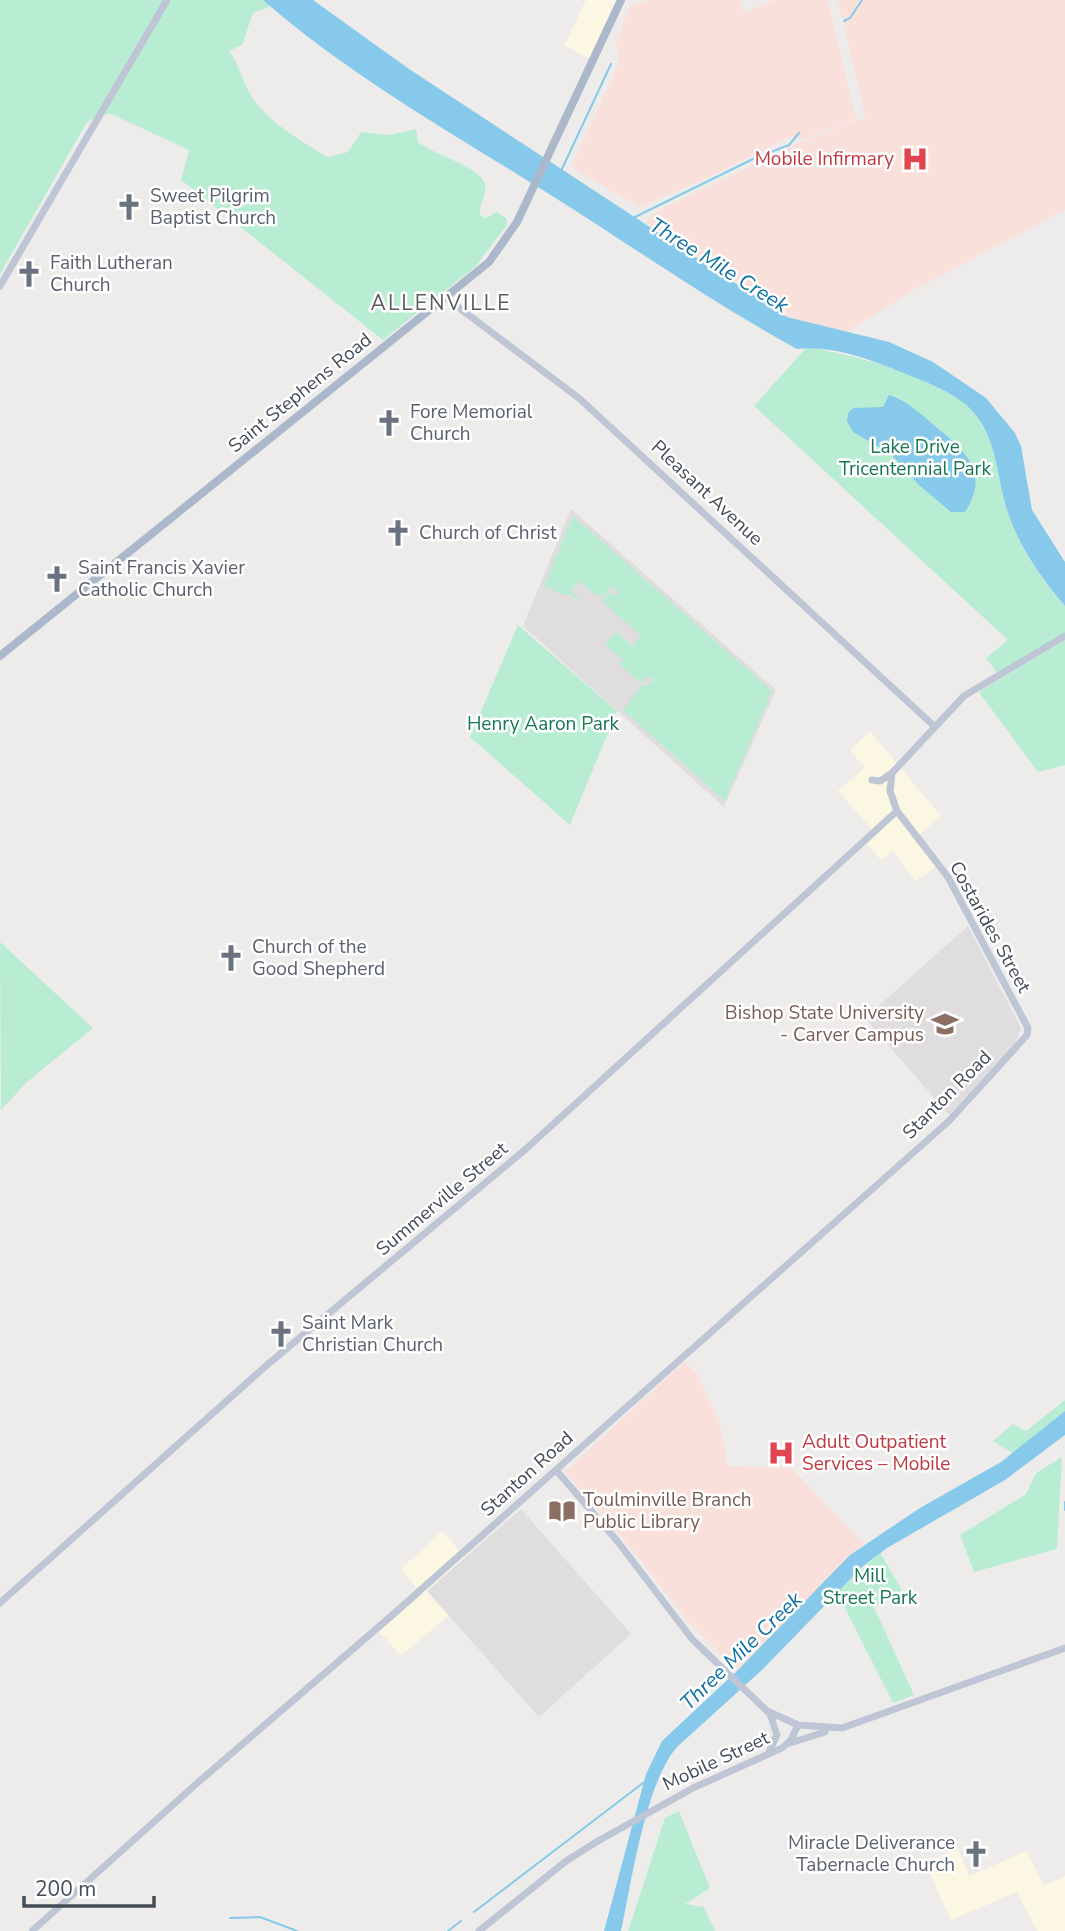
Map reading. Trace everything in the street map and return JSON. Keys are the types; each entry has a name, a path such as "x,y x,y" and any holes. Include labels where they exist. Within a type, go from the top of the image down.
{"main road":[{"name":"Saint Stephens Road","path":"0,656 489,262 517,222 530,197 621,0"}],"street":[{"path":"0,286 167,0"},
{"name":"Pleasant Avenue","path":"446,298 580,399 934,726"},
{"path":"872,779 880,781 892,773 964,696 1065,636"},
{"path":"890,803 886,788 892,773"},
{"path":"892,773 890,791 897,811"},
{"name":"Costarides Street","path":"897,811 947,877 1028,1028"},
{"name":"Summerville Street","path":"0,1604 267,1365 527,1148 897,811"},
{"name":"Stanton Road","path":"32,1931 949,1121 1027,1035 1028,1028"},
{"path":"556,1470 618,1542 687,1634 767,1711 775,1722 777,1735 766,1756"},
{"path":"787,1745 1065,1648"},
{"path":"767,1711 798,1726 832,1729"},
{"name":"Mobile Street","path":"479,1931 566,1861 662,1804 787,1745 798,1726"}],"shaded area":[{"path":"586,0 616,0 592,60 564,45"},
{"path":"648,0 739,0 744,12 775,0 828,0 856,119 805,139 790,137 701,181 639,207 571,167 619,63 616,44 629,7"},
{"name":"Mobile Infirmary","path":"838,0 1065,0 1065,210 914,290 845,333 787,317 645,222 655,212 795,144 865,117"},
{"path":"571,509 776,690 724,807 523,626"},
{"path":"870,731 941,816 915,839 936,866 916,882 893,851 881,860 867,844 876,834 838,791 865,767 850,751"},
{"name":"Bishop State University - Carver Campus","path":"968,926 1021,1028 1016,1042 949,1115 865,1018"},
{"path":"685,1361 697,1374 720,1423 728,1466 791,1468 864,1544 850,1555 737,1671 686,1619 628,1544 565,1472"},
{"path":"521,1509 631,1634 539,1717 427,1591"},
{"path":"442,1531 465,1557 427,1591 449,1615 401,1656 378,1630 420,1592 401,1569"},
{"path":"958,1849 969,1876 1027,1851 1044,1886 1065,1876 1065,1931 1037,1931 1017,1892 951,1920 925,1862"}],"green space":[{"path":"0,0 263,0 271,6 253,13 242,45 229,51 253,98 264,112 327,157 348,152 361,132 390,135 416,129 418,142 482,178 485,189 480,215 485,218 497,212 507,219 506,226 476,266 383,340 181,180 189,150 109,113 87,122 0,274"},
{"name":"Lake Drive Tricentennial Park","path":"807,347 872,362 920,378 961,400 975,413 992,447 1012,524 1024,549 1065,606 1065,636 998,674 986,658 1008,640 754,406"},
{"path":"573,516 772,691 725,801 623,710 642,685 648,685 654,680 649,676 641,683 619,664 623,660 605,644 616,632 632,646 641,636 599,598 604,600 609,592 615,596 618,591 612,587 603,598 600,593 598,597 579,581 571,591 579,599 577,600 570,594 564,595 544,586"},
{"name":"Henry Aaron Park","path":"518,625 617,711 570,825 470,737"},
{"path":"1065,640 1065,765 1038,772 979,692"},
{"path":"0,942 93,1028 26,1083 1,1110"},
{"path":"1065,1400 1065,1411 1013,1453 993,1441 1013,1424 1026,1431"},
{"path":"1062,1457 1057,1549 974,1572 960,1535 1026,1494 1036,1473"},
{"name":"Mill Street Park","path":"880,1553 902,1590 874,1607 914,1695 893,1703 837,1592"},
{"path":"679,1811 710,1888 685,1904 704,1907 715,1931 628,1931 665,1818"}],"water":[{"path":"263,0 313,0 409,69 787,317 889,342 933,362 986,398 1015,433 1021,446 1032,510 1065,562 1065,606 1024,549 1007,510 988,436 975,414 958,399 924,381 869,360 833,350 797,349 765,331 402,103 331,54"},
{"path":"889,395 924,417 956,444 971,463 975,485 965,512 951,512 919,485 890,453 853,432 847,421 848,413 853,408 883,407"},
{"path":"1065,1411 1065,1435 1005,1480 887,1548 862,1567 763,1669 677,1747 656,1784 648,1808 621,1931 604,1931 646,1774 662,1741 737,1671 850,1555 920,1508 1001,1462"}],"waterway":[{"path":"844,21 850,18 862,0"},
{"path":"561,171 611,64"},
{"name":"Three Mile Creek","path":"635,217 753,159 789,145 799,133"},
{"path":"1065,1502 1065,1510"},
{"path":"474,1912 643,1783"},
{"path":"230,1918 260,1917 297,1931"},
{"path":"448,1931 461,1921"}],"place":[{"name":"Mobile Infirmary","path":"915,159"},
{"name":"Sweet Pilgrim Baptist Church","path":"129,207"},
{"name":"Faith Lutheran Church","path":"29,274"},
{"name":"Fore Memorial Church","path":"389,423"},
{"name":"Church of Christ","path":"398,533"},
{"name":"Saint Francis Xavier Catholic Church","path":"57,579"},
{"name":"Church of the Good Shepherd","path":"231,958"},
{"name":"Bishop State University - Carver Campus","path":"945,1024"},
{"name":"Saint Mark Christian Church","path":"281,1334"},
{"name":"Adult Outpatient Services – Mobile","path":"781,1453"},
{"name":"Toulminville Branch Public Library","path":"562,1511"},
{"name":"Miracle Deliverance Tabernacle Church","path":"976,1854"}],"district":[{"name":"ALLENVILLE","path":"441,303"}]}
